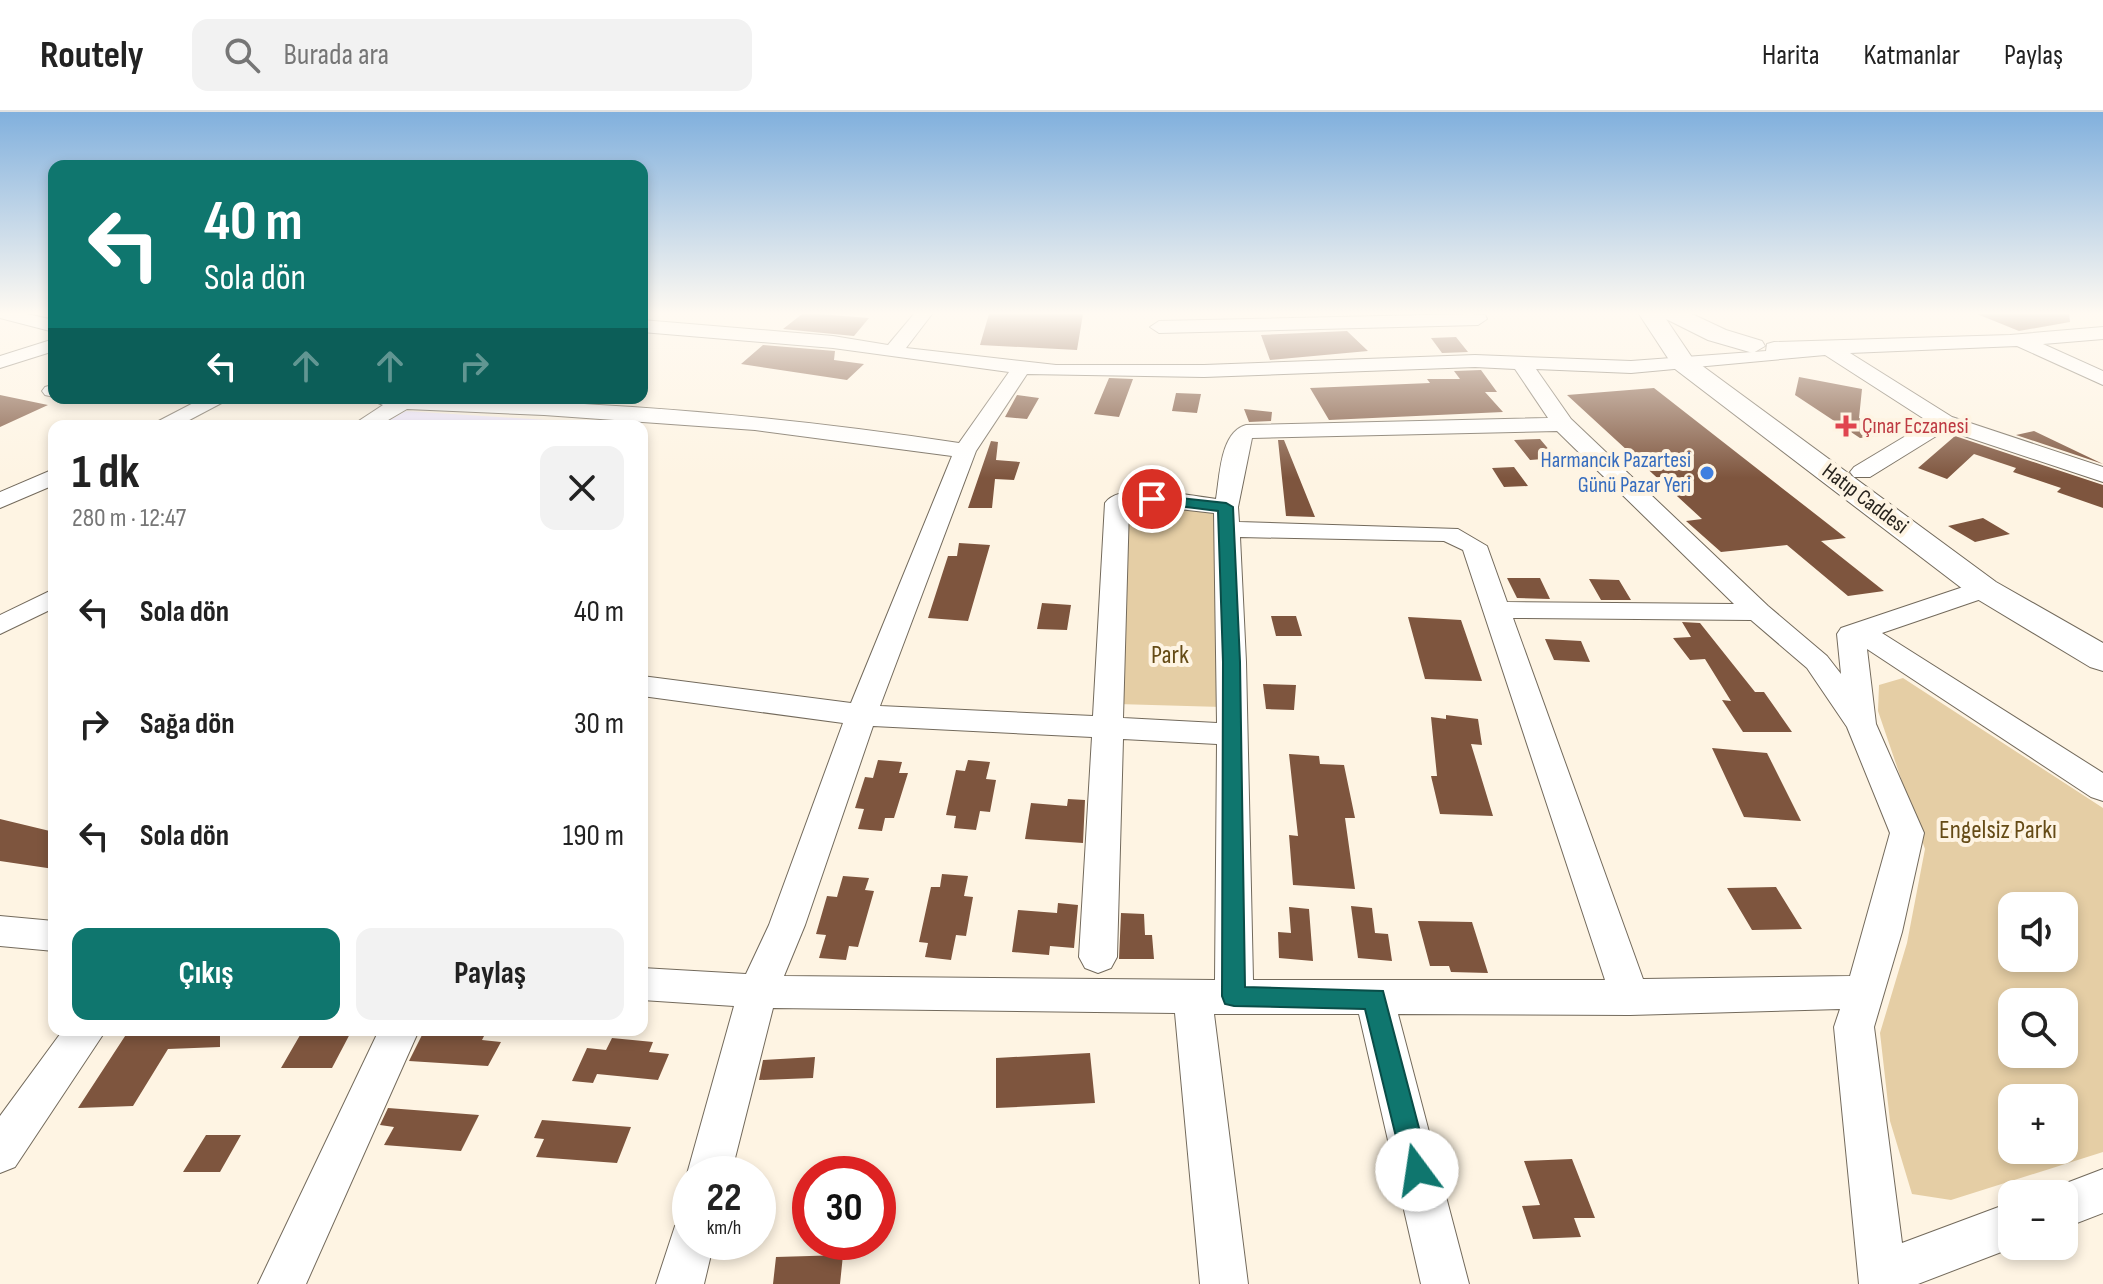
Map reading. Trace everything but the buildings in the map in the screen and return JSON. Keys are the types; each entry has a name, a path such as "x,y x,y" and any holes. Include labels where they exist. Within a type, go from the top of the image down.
{"main road":[{"name":"Hatıp Caddesi","path":"1708,369 1984,589 2103,659"},
{"name":"Hatıp Caddesi","path":"1711,369 1862,472 2005,577 2103,634"}],"street":[{"path":"714,1156 757,993 787,925 823,815 862,715 965,451 1021,369"},
{"path":"1089,369 1267,369"},
{"path":"1522,369 1563,424 1758,612 1817,662 1861,724 1907,833 1854,1027 1883,1279 1998,1231"},
{"path":"1860,369 1944,422 2103,475"},
{"path":"2081,369 2103,379"},
{"path":"173,420 207,404"},
{"path":"373,420 401,404"},
{"path":"434,404 684,416 879,436 965,451"},
{"path":"495,406 501,404"},
{"path":"1862,472 1944,422"},
{"path":"1224,1284 1214,998 1232,734 1227,518 1239,438 1246,432 1563,424"},
{"path":"2,499 48,479"},
{"path":"1098,957 1117,503 1132,497 1227,518 1449,534 1474,546 1630,998"},
{"path":"1861,724 1851,634 1984,589"},
{"path":"8,615 48,599"},
{"path":"1496,610 1758,612"},
{"path":"8,615 48,618"},
{"path":"1859,631 2103,789"},
{"path":"648,687 862,715 1232,734"},
{"path":"0,931 48,935"},
{"path":"648,984 757,993 1375,999 1630,998 1864,992"},
{"path":"1375,999 1445,1284"},
{"path":"0,1152 82,1036"},
{"path":"282,1284 396,1036"},
{"path":"2078,1201 2103,1191"},
{"path":"680,1284 686,1260"}],"shaded area":[{"path":"406,411 546,420 390,420"}],"green space":[{"name":"Park","path":"1135,502 1210,509 1219,518 1222,707 1117,704 1129,508"},
{"name":"Engelsiz Parkı","path":"1903,678 2103,808 2103,1152 2078,1160 2078,1084 1998,1084 1998,1164 2065,1164 2014,1180 1998,1180 1998,1185 1951,1200 1912,1194 1890,1121 1880,1033 1907,943 1925,849 1878,711 1879,685"}],"place":[{"name":"Çınar Eczanesi","path":"1846,426"},
{"name":"Harmancık Pazartesi Günü Pazar Yeri","path":"1707,473"}],"route":[{"path":"1152,499 1226,507 1232,662 1234,996 1375,999 1417,1170"}]}
